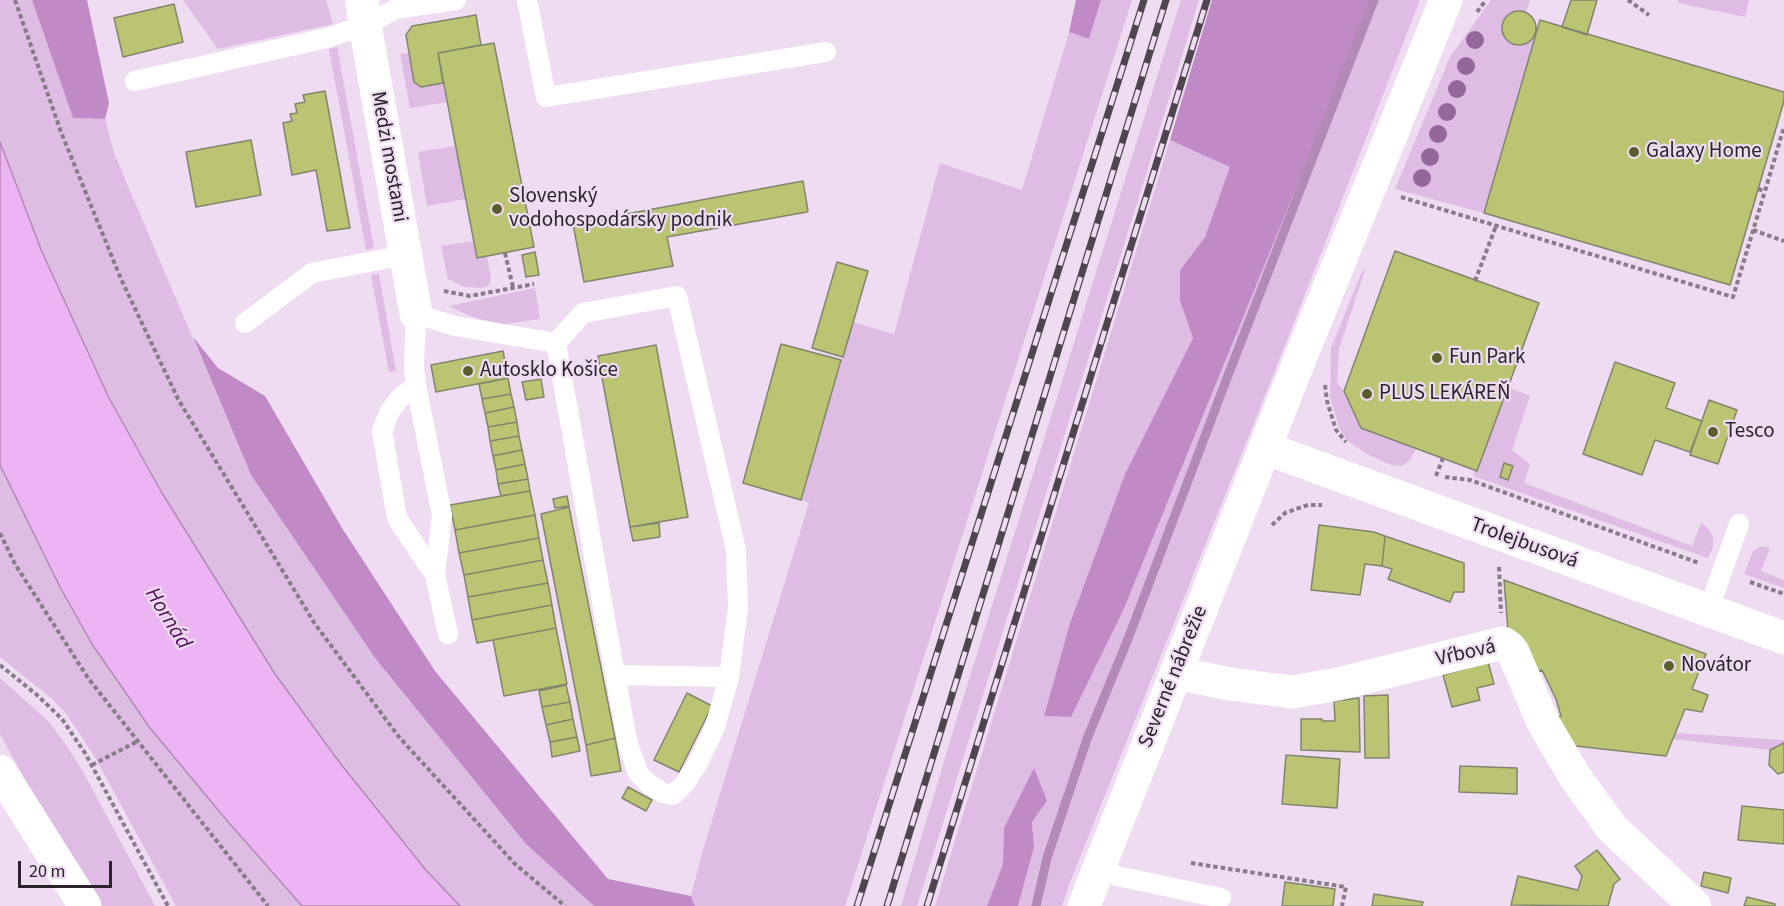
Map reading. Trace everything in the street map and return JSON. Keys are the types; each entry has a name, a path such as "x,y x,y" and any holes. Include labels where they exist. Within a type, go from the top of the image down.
{"street":[{"name":"Severné nábrežie","path":"1084,906 1440,14 1466,9"},
{"name":"Medzi mostami","path":"363,12 411,285"},
{"name":"Trolejbusová","path":"1265,448 1784,638"},
{"name":"Vŕbová","path":"1177,673 1230,684 1292,692 1399,670 1503,644 1513,652 1543,722 1575,777 1612,828 1695,906"},
{"path":"0,771 85,906"}],"lane":[{"path":"135,81 327,38 363,12 456,0"},
{"path":"527,0 546,97 826,52"},
{"path":"245,323 312,273 411,285 454,326 556,343"},
{"path":"411,285 416,385 442,514 435,574 448,634"},
{"path":"677,296 736,550 738,608 729,677 715,727 698,763 685,783 673,795 663,793 638,773 628,744 556,343 583,313 677,296"},
{"path":"416,385 399,399 390,411 382,431 398,518 435,574"},
{"path":"1708,610 1739,524"},
{"path":"615,675 729,677"},
{"path":"1098,868 1117,876 1221,898"}],"path":[{"path":"15,0 61,132 116,268 178,399 315,624 399,737 515,864 565,906"},
{"path":"1466,9 1486,0"},
{"path":"1628,0 1649,15"},
{"path":"1399,197 1733,297 1784,127"},
{"path":"1758,189 1765,191"},
{"path":"1475,281 1496,226"},
{"path":"1753,230 1784,241"},
{"path":"505,253 513,287"},
{"path":"411,285 470,296 534,284"},
{"path":"1326,380 1327,401 1336,430 1351,448 1370,460 1360,484"},
{"path":"1436,476 1443,458"},
{"path":"1427,475 1470,480 1722,572"},
{"path":"1268,528 1285,513 1308,505 1325,505"},
{"path":"0,533 15,564 88,678 268,906"},
{"path":"1503,644 1498,563 1509,567"},
{"path":"1750,582 1784,594"},
{"path":"0,665 62,719 92,765 168,906"},
{"path":"92,765 138,741"},
{"path":"1184,862 1346,887 1342,906"}],"shaded area":[{"path":"0,0 32,0 73,118 105,119 114,153 251,475 375,658 526,844 594,906 460,906 425,869 340,763 275,674 162,493 109,398 42,252 0,142"},
{"path":"32,0 87,0 109,103 105,119 73,118"},
{"path":"183,0 326,0 333,24 218,49"},
{"path":"1076,0 1101,0 1089,39 1069,32"},
{"path":"1101,0 1132,0 845,906 695,906 691,896 702,853 809,503 801,500 853,322 894,334 940,163 1022,190 1069,32 1089,39"},
{"path":"1181,0 1199,0 1143,184 917,906 901,906 956,721"},
{"path":"1212,0 1373,0 1123,611 1071,717 1044,716 1070,623 1125,474 1193,338 1180,301 1180,270 1205,237 1230,167 1170,140"},
{"path":"1373,0 1420,0 1062,906 1018,906 1034,847 1032,822 1047,801 1004,828 1003,864 987,906 935,906 1170,140 1231,166 1205,237 1180,270 1180,301 1193,338 1125,474 1070,623 1044,716 1071,717 1123,611"},
{"path":"1491,0 1530,0 1526,13 1519,11 1509,14 1502,28 1506,39 1515,44 1527,43 1533,37 1535,38 1484,213 1395,189 1450,57"},
{"path":"1678,0 1749,0 1745,17 1678,3"},
{"path":"337,47 374,248 366,250 329,49"},
{"path":"409,53 414,82 421,87 443,83 447,102 410,108 400,54"},
{"path":"455,146 466,199 427,206 418,152"},
{"path":"474,241 477,258 487,256 491,280 488,286 481,288 464,287 448,279 441,246"},
{"path":"1363,269 1365,270 1339,349 1337,383 1344,391 1361,428 1416,448 1410,460 1402,466 1391,465 1367,454 1349,442 1339,428 1330,396 1331,348"},
{"path":"379,274 396,371 389,372 371,275"},
{"path":"535,288 540,319 505,324 479,319 449,306"},
{"path":"193,337 218,368 265,396 342,528 435,671 608,879 691,896 695,906 594,906 526,844 375,658 251,475"},
{"path":"1508,387 1530,396 1512,450 1530,464 1524,483 1692,546 1701,523 1708,528 1713,537 1713,547 1708,558 1473,476"},
{"path":"0,465 60,587 223,816 302,906 176,906 96,759 65,712 0,657"},
{"path":"1762,546 1770,548 1761,571 1784,580 1784,588 1744,574 1753,551"},
{"path":"0,678 49,722 64,742 81,768 155,906 100,906 70,861 0,734"},
{"path":"1675,733 1784,740 1784,743 1770,750 1673,739"},
{"path":"1034,768 1047,801 1032,822 1034,847 1018,906 987,906 1003,864 1004,828"}],"water":[{"name":"Hornád","path":"0,142 42,252 109,398 162,493 275,674 340,763 425,869 460,906 302,906 150,728 92,644 60,587 0,465"}],"building":[{"path":"1571,0 1597,0 1587,35 1562,27"},
{"path":"174,4 183,42 123,57 114,18"},
{"path":"1519,11 1531,16 1536,28 1531,40 1519,45 1507,40 1502,28 1507,16"},
{"path":"476,15 481,45 438,53 443,83 421,87 414,82 406,35 412,26"},
{"path":"1540,20 1784,92 1784,101 1730,285 1484,213"},
{"path":"494,43 534,247 477,258 438,53"},
{"path":"325,91 350,228 327,231 316,170 292,175 283,123 292,121 290,114 297,113 295,104 305,102 303,95"},
{"path":"251,140 261,195 196,207 186,152"},
{"path":"803,181 807,212 667,237 673,266 584,282 573,224"},
{"name":"Fun Park","path":"1395,251 1539,303 1477,471 1361,428 1344,391"},
{"path":"535,252 539,275 526,277 522,255"},
{"path":"837,262 868,271 843,357 812,348"},
{"path":"781,344 841,360 801,500 743,483"},
{"path":"656,345 688,517 630,527 598,356"},
{"path":"503,351 508,378 436,392 431,365"},
{"path":"1615,362 1675,383 1666,408 1702,421 1690,452 1655,440 1642,475 1583,454"},
{"path":"508,378 511,394 482,399 479,384"},
{"path":"541,379 544,397 526,400 522,382"},
{"path":"511,394 514,407 485,413 482,399"},
{"name":"Tesco","path":"1709,400 1737,410 1718,464 1690,455"},
{"path":"514,407 517,422 488,427 485,413"},
{"path":"517,422 519,436 490,441 488,427"},
{"path":"519,436 522,450 493,456 490,441"},
{"path":"522,450 525,464 496,470 493,456"},
{"path":"1504,463 1513,466 1508,480 1500,477"},
{"path":"525,464 528,479 498,484 496,470"},
{"path":"528,479 530,491 501,496 498,484"},
{"path":"530,491 535,515 455,530 450,505"},
{"path":"567,496 569,506 555,508 553,499"},
{"path":"569,507 615,738 586,745 541,514"},
{"path":"535,515 539,538 459,553 455,530"},
{"path":"659,523 660,537 633,541 630,527"},
{"path":"1319,525 1374,532 1385,536 1382,566 1365,564 1360,595 1311,590"},
{"path":"1385,536 1464,563 1464,592 1454,592 1450,602 1388,579 1392,569 1382,566"},
{"path":"539,538 543,560 464,575 459,553"},
{"path":"543,560 548,583 468,597 464,575"},
{"path":"1504,580 1706,654 1692,689 1708,695 1702,712 1685,709 1666,756 1566,745 1555,718 1561,716 1556,699 1542,670 1535,673 1508,631"},
{"path":"548,583 552,605 472,620 468,597"},
{"path":"552,605 556,628 477,643 472,620"},
{"path":"556,628 567,684 504,696 493,640"},
{"path":"1488,662 1494,684 1477,688 1480,700 1452,707 1443,675"},
{"path":"566,685 570,702 542,707 539,691"},
{"path":"687,693 712,706 679,772 654,760"},
{"path":"1388,695 1389,758 1365,758 1364,696"},
{"path":"1359,698 1360,752 1301,750 1301,719 1335,721 1334,701"},
{"path":"570,702 573,719 546,725 542,707"},
{"path":"573,719 577,737 550,742 546,725"},
{"path":"577,737 580,751 552,757 550,742"},
{"path":"615,738 621,771 591,776 586,745"},
{"path":"1784,743 1784,772 1778,774 1769,765 1770,750"},
{"path":"1286,755 1340,759 1337,808 1282,804"},
{"path":"1460,766 1517,768 1517,794 1459,792"},
{"path":"628,787 652,800 646,811 622,798"},
{"path":"1742,806 1784,810 1784,844 1738,840"},
{"path":"1597,850 1620,879 1614,884 1608,906 1511,905 1518,876 1578,890 1582,876 1575,866"},
{"path":"1704,872 1731,878 1728,893 1701,886"},
{"path":"1285,882 1335,889 1333,906 1282,906"},
{"path":"1374,894 1423,902 1422,906 1372,906"},
{"path":"1747,897 1775,904 1775,906 1744,906"}],"waterway":[{"path":"1036,906 1047,858 1087,739 1128,639 1374,0"}],"railway":[{"path":"857,906 1144,0"},
{"path":"887,906 1166,0"},
{"path":"927,906 1207,0"}],"place":[{"name":"Galaxy Home","path":"1634,152"},
{"name":"Slovenský vodohospodársky podnik","path":"497,209"},
{"name":"Fun Park","path":"1437,358"},
{"name":"Autosklo Košice","path":"468,371"},
{"name":"PLUS LEKÁREŇ","path":"1367,394"},
{"name":"Tesco","path":"1713,432"},
{"name":"Novátor","path":"1669,666"}]}
